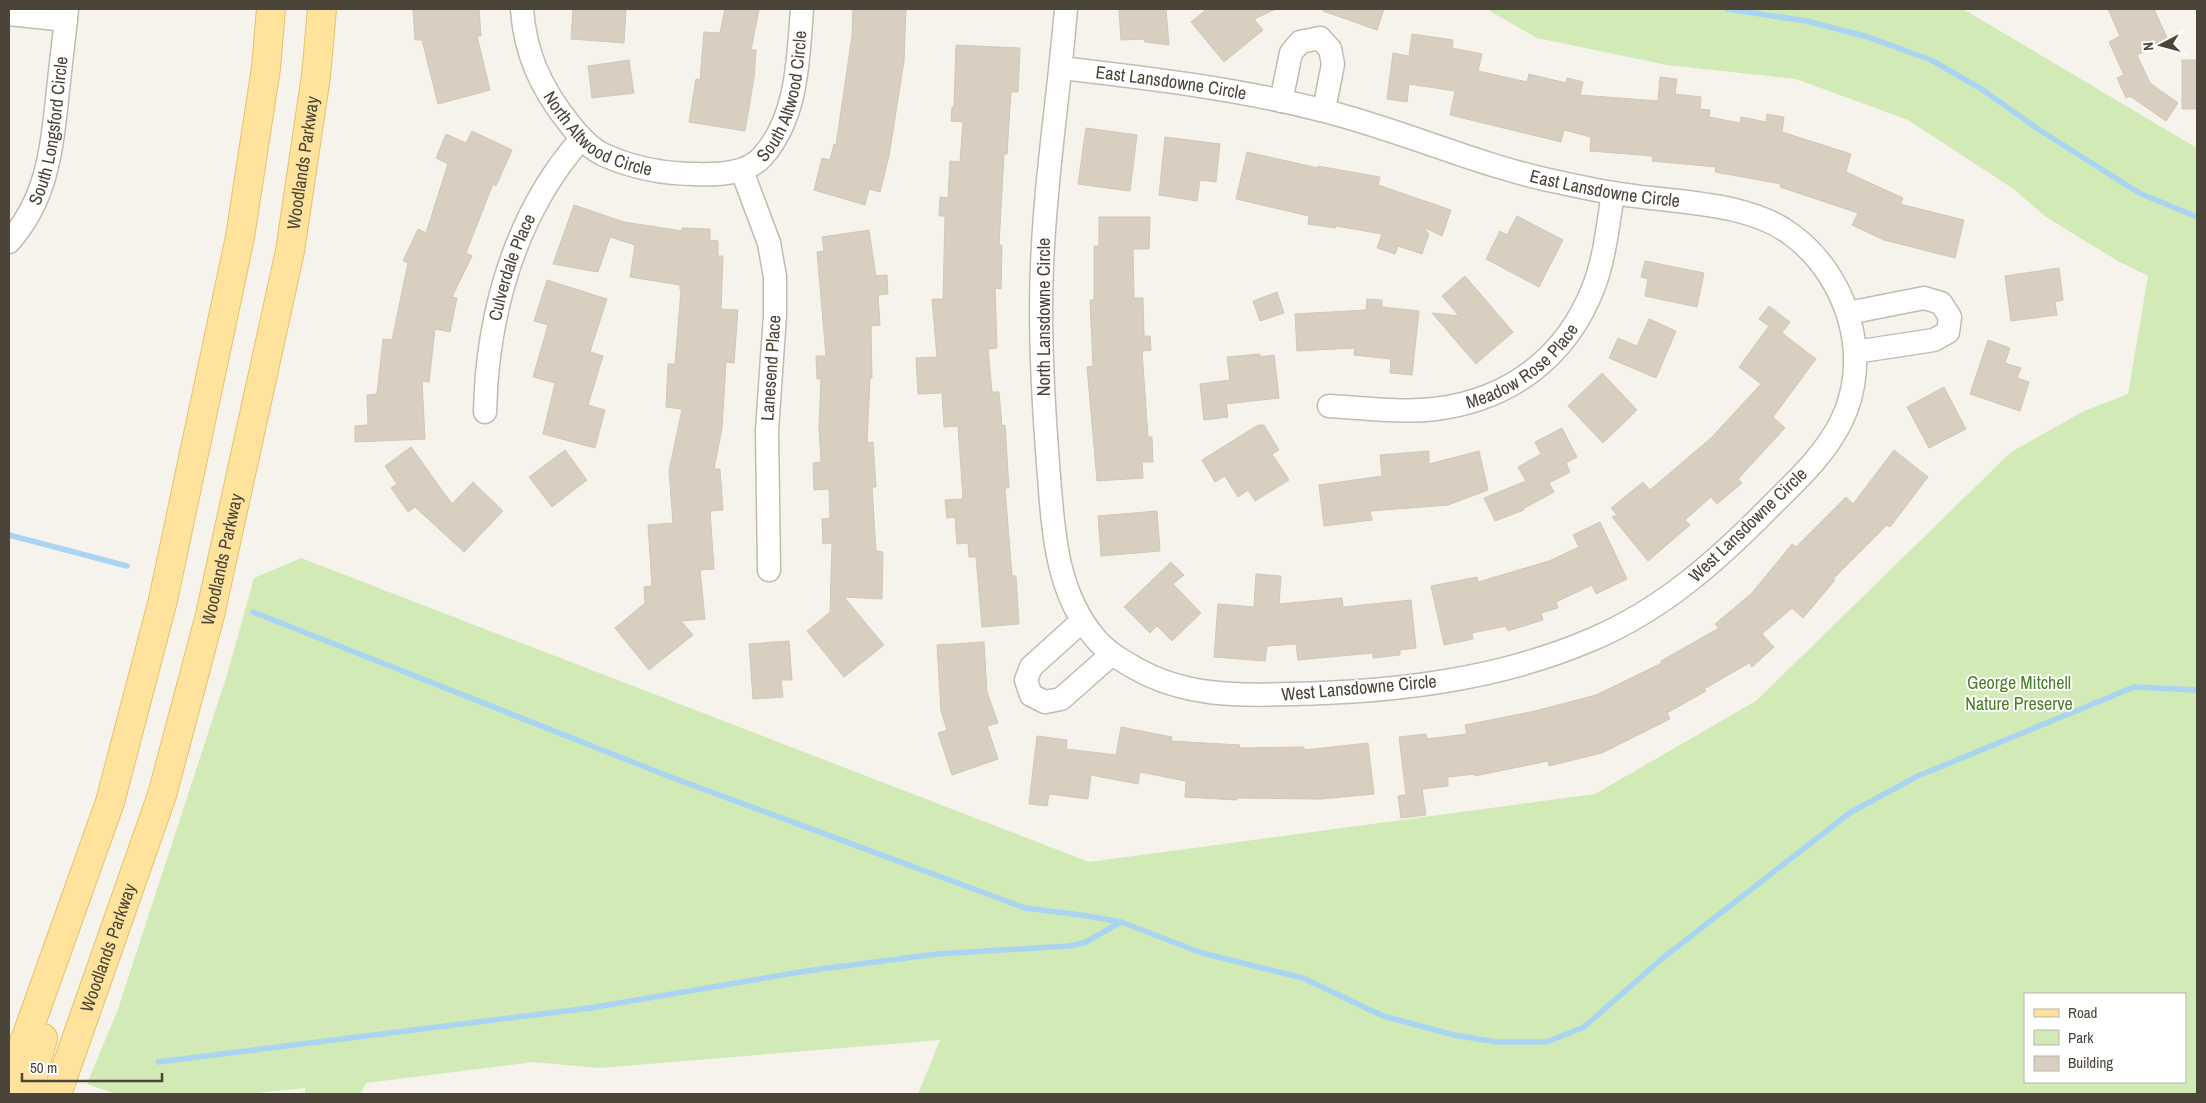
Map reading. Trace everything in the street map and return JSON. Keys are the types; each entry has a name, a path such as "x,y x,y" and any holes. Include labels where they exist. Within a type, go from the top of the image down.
{"main road":[{"path":"9,1085 110,802 163,600 240,237 266,68 271,9"},
{"name":"Woodlands Parkway","path":"57,1094 162,795 210,615 290,251 316,76 322,9"},
{"path":"34,1094 33,1074 37,1055 102,871 110,802"}],"street":[{"name":"North Altwood Circle","path":"522,9 526,40 541,83 557,109 581,139 603,154 656,171 704,174 742,171"},
{"name":"South Altwood Circle","path":"742,171 762,157 784,125 791,102 798,60 802,9"},
{"name":"North Lansdowne Circle","path":"1066,9 1062,68 1054,121 1042,260 1043,405 1057,550 1067,589 1089,629"},
{"path":"9,14 67,14"},
{"name":"South Longsford Circle","path":"9,242 23,226 38,197 46,174 53,135 67,14"},
{"path":"1281,100 1291,53 1300,42 1320,38 1330,49 1332,64 1324,110"},
{"name":"East Lansdowne Circle","path":"1062,68 1212,87 1281,100 1324,110 1509,170 1613,193 1742,212 1770,222 1792,234 1825,266 1841,294 1850,321"},
{"name":"Culverdale Place","path":"485,412 490,338 522,230 537,199 552,175 581,139"},
{"name":"Lanesend Place","path":"742,171 769,243 775,278 775,315 767,430 769,570"},
{"name":"Meadow Rose Place","path":"1329,406 1434,409 1466,404 1489,397 1538,368 1570,331 1583,311 1595,284 1603,254 1613,193"},
{"path":"1850,321 1924,298 1941,303 1950,317 1948,332 1934,340 1855,352"},
{"name":"West Lansdowne Circle","path":"1089,629 1112,654 1143,673 1166,682 1212,693 1236,696 1322,694 1412,687 1454,679 1545,656 1592,639 1632,620 1691,581 1729,548 1801,476 1829,443 1844,417 1850,395 1855,352 1850,321"},
{"path":"1089,629 1031,667 1026,680 1031,695 1045,702 1061,699 1112,654"}],"green space":[{"name":"George Mitchell Nature Preserve","path":"1486,9 1963,9 2197,148 2197,1094 918,1094 940,1040 599,1068 534,1062 366,1083 360,1094 305,1094 305,1088 246,1094 116,1094 87,1084 118,1009 227,675 254,578 301,558 1089,862 1595,794 1756,701 2011,452 2084,411 2128,394 2148,276 2118,261 2046,217 2012,188 1908,120 1796,79 1667,65 1537,38"}],"building":[{"path":"413,9 479,9 481,36 477,36 490,90 438,104 422,40 415,40"},
{"path":"573,9 626,9 624,43 571,39"},
{"path":"725,9 759,9 751,50 756,50 754,78 745,131 689,122 696,79 700,80 704,32 720,33"},
{"path":"853,9 906,9 904,61 889,156 880,192 869,189 865,205 814,190 822,158 830,160 834,144 836,145 852,36"},
{"path":"1119,9 1166,9 1169,45 1145,42 1144,39 1121,40"},
{"path":"1207,9 1276,9 1254,19 1263,30 1224,62 1191,22"},
{"path":"1323,9 1384,9 1377,30 1323,11"},
{"path":"2108,9 2154,9 2168,40 2137,55 2150,83 2178,103 2166,121 2130,96 2126,98 2117,78 2124,75 2109,42 2120,36"},
{"path":"1412,34 1453,40 1452,48 1482,54 1478,71 1527,82 1529,74 1566,83 1567,78 1583,82 1580,95 1658,101 1660,77 1677,79 1675,94 1701,97 1700,109 1710,110 1709,117 1740,123 1741,117 1766,122 1767,114 1784,117 1782,132 1851,154 1846,172 1903,198 1900,204 1964,220 1955,258 1884,240 1852,225 1858,213 1780,187 1781,184 1715,172 1716,167 1652,161 1653,156 1590,151 1591,137 1564,130 1561,142 1450,115 1455,91 1409,84 1407,102 1387,99 1393,53 1409,56"},
{"path":"956,45 1020,48 1018,92 1011,92 1007,154 1004,154 999,245 1002,245 1001,289 995,288 997,348 988,349 992,392 999,392 1002,426 1005,425 1009,488 1005,488 1012,576 1016,576 1019,624 982,627 976,557 969,557 968,543 957,544 955,517 947,518 945,500 963,499 958,426 944,427 942,393 918,394 916,358 937,357 932,299 943,299 945,216 939,216 940,197 948,198 950,161 960,162 963,122 951,121 952,107 954,107"},
{"path":"629,60 634,93 592,98 588,66"},
{"path":"2182,60 2197,60 2197,109 2182,109"},
{"path":"1086,128 1137,135 1130,191 1078,184"},
{"path":"472,131 512,150 496,186 493,184 466,253 472,256 452,297 457,298 450,332 435,329 429,382 422,381 425,439 355,442 355,426 368,425 367,395 377,394 383,339 392,340 408,263 403,261 418,229 426,233 448,164 436,158 446,134 466,143"},
{"path":"1165,137 1220,144 1216,182 1200,180 1197,201 1159,195"},
{"path":"1247,152 1318,168 1318,166 1380,177 1378,185 1451,210 1442,236 1423,227 1429,234 1422,254 1398,246 1395,254 1377,248 1382,234 1336,226 1335,228 1308,224 1309,216 1236,199"},
{"path":"574,205 624,222 682,231 682,228 710,229 710,240 718,241 718,256 723,256 721,309 738,310 734,363 726,362 722,428 714,469 720,469 723,510 710,511 714,569 700,570 705,619 681,621 693,635 649,670 615,628 645,603 644,587 652,586 648,525 673,523 669,471 682,409 666,407 668,364 675,364 681,290 680,285 630,277 635,245 610,237 598,272 553,264"},
{"path":"1517,216 1563,240 1539,287 1486,259 1500,231 1507,235"},
{"path":"1099,217 1150,217 1149,249 1133,249 1134,298 1143,298 1144,336 1150,336 1151,350 1142,351 1148,437 1152,437 1153,462 1142,462 1143,478 1097,481 1087,367 1093,366 1090,300 1094,300 1094,246 1099,246"},
{"path":"869,230 876,276 887,275 888,294 878,295 880,325 871,326 872,378 870,378 867,443 873,442 876,487 872,487 876,551 883,552 882,599 844,597 884,645 844,677 807,631 830,612 832,543 823,544 822,519 830,518 829,489 814,490 813,463 821,462 819,428 821,379 817,379 816,356 826,356 817,252 824,251 822,237"},
{"path":"1645,261 1704,273 1697,307 1645,296 1648,279 1641,277"},
{"path":"2059,268 2063,300 2055,302 2057,315 2011,321 2005,276"},
{"path":"1465,276 1513,332 1476,364 1432,313 1459,316 1442,296"},
{"path":"547,280 607,299 590,352 603,356 588,405 605,410 595,448 543,434 555,383 533,377 548,325 534,321"},
{"path":"1277,292 1284,313 1260,321 1253,301"},
{"path":"1367,299 1382,300 1382,307 1419,311 1412,375 1390,373 1391,359 1354,355 1355,348 1297,351 1295,314 1366,310"},
{"path":"1769,306 1790,322 1782,333 1816,359 1773,417 1785,428 1738,479 1742,483 1717,504 1711,497 1685,520 1690,525 1648,561 1612,517 1617,515 1611,508 1643,482 1650,490 1711,438 1761,384 1739,367 1769,326 1759,319"},
{"path":"1649,319 1676,331 1656,378 1609,358 1618,338 1637,346"},
{"path":"1988,340 2010,348 2005,363 2021,368 2017,378 2029,382 2020,411 1970,394"},
{"path":"1260,354 1260,357 1274,355 1279,398 1226,404 1228,417 1204,420 1200,384 1230,380 1227,357"},
{"path":"1602,373 1637,410 1603,443 1568,406"},
{"path":"1944,387 1966,429 1929,448 1907,407"},
{"path":"1258,425 1264,425 1279,450 1272,454 1289,480 1255,501 1248,490 1238,497 1225,476 1215,482 1202,460"},
{"path":"1562,428 1577,457 1566,463 1570,472 1549,483 1554,492 1524,510 1495,521 1484,498 1526,481 1518,467 1541,454 1535,442"},
{"path":"411,447 452,504 473,482 503,511 464,552 415,507 408,512 391,488 397,484 385,466"},
{"path":"565,450 587,480 552,507 529,477"},
{"path":"1894,450 1928,477 1890,527 1887,525 1833,579 1835,580 1803,618 1792,608 1762,634 1774,647 1752,667 1749,663 1704,689 1706,691 1667,713 1670,719 1602,753 1549,766 1548,761 1475,776 1475,774 1448,777 1448,786 1422,789 1426,815 1401,818 1398,796 1406,795 1399,737 1426,734 1427,739 1467,734 1465,725 1535,711 1596,695 1662,663 1661,661 1719,628 1715,624 1752,593 1792,544 1796,547 1846,497 1853,504"},
{"path":"1429,451 1429,464 1479,451 1488,490 1448,505 1370,511 1372,520 1324,526 1319,485 1382,476 1380,455"},
{"path":"1157,511 1160,551 1101,556 1098,516"},
{"path":"1600,522 1627,579 1596,594 1592,585 1556,602 1558,608 1541,613 1543,620 1508,631 1506,626 1472,633 1473,639 1444,645 1431,586 1477,577 1478,582 1549,561 1579,547 1573,535"},
{"path":"1171,562 1184,575 1173,584 1201,613 1172,641 1157,626 1150,633 1124,607"},
{"path":"1256,574 1281,576 1279,604 1342,598 1343,607 1411,600 1416,648 1400,650 1400,655 1373,658 1373,653 1298,660 1296,644 1267,646 1265,661 1214,657 1218,604 1254,607"},
{"path":"789,641 792,680 781,680 783,697 753,699 749,644"},
{"path":"984,642 987,692 998,723 987,726 998,759 952,775 938,733 947,730 941,711 937,645"},
{"path":"1121,727 1172,737 1171,741 1240,745 1239,748 1304,747 1304,750 1368,743 1374,794 1320,799 1237,798 1237,800 1185,797 1186,781 1140,772 1138,784 1091,775 1088,799 1049,794 1047,806 1029,804 1037,736 1067,740 1066,749 1116,755"}],"waterway":[{"path":"1727,9 1807,21 1868,37 1931,60 1980,88 2038,129 2139,193 2197,217"},
{"path":"9,535 127,566"},
{"path":"253,612 668,776 1025,908 1121,922 1202,953 1303,978 1383,1016 1454,1035 1496,1042 1547,1042 1584,1027 1664,957 1851,812 1918,776 2134,687 2197,690"},
{"path":"158,1062 590,1008 806,971 937,954 1069,946 1084,943 1121,922"}]}
